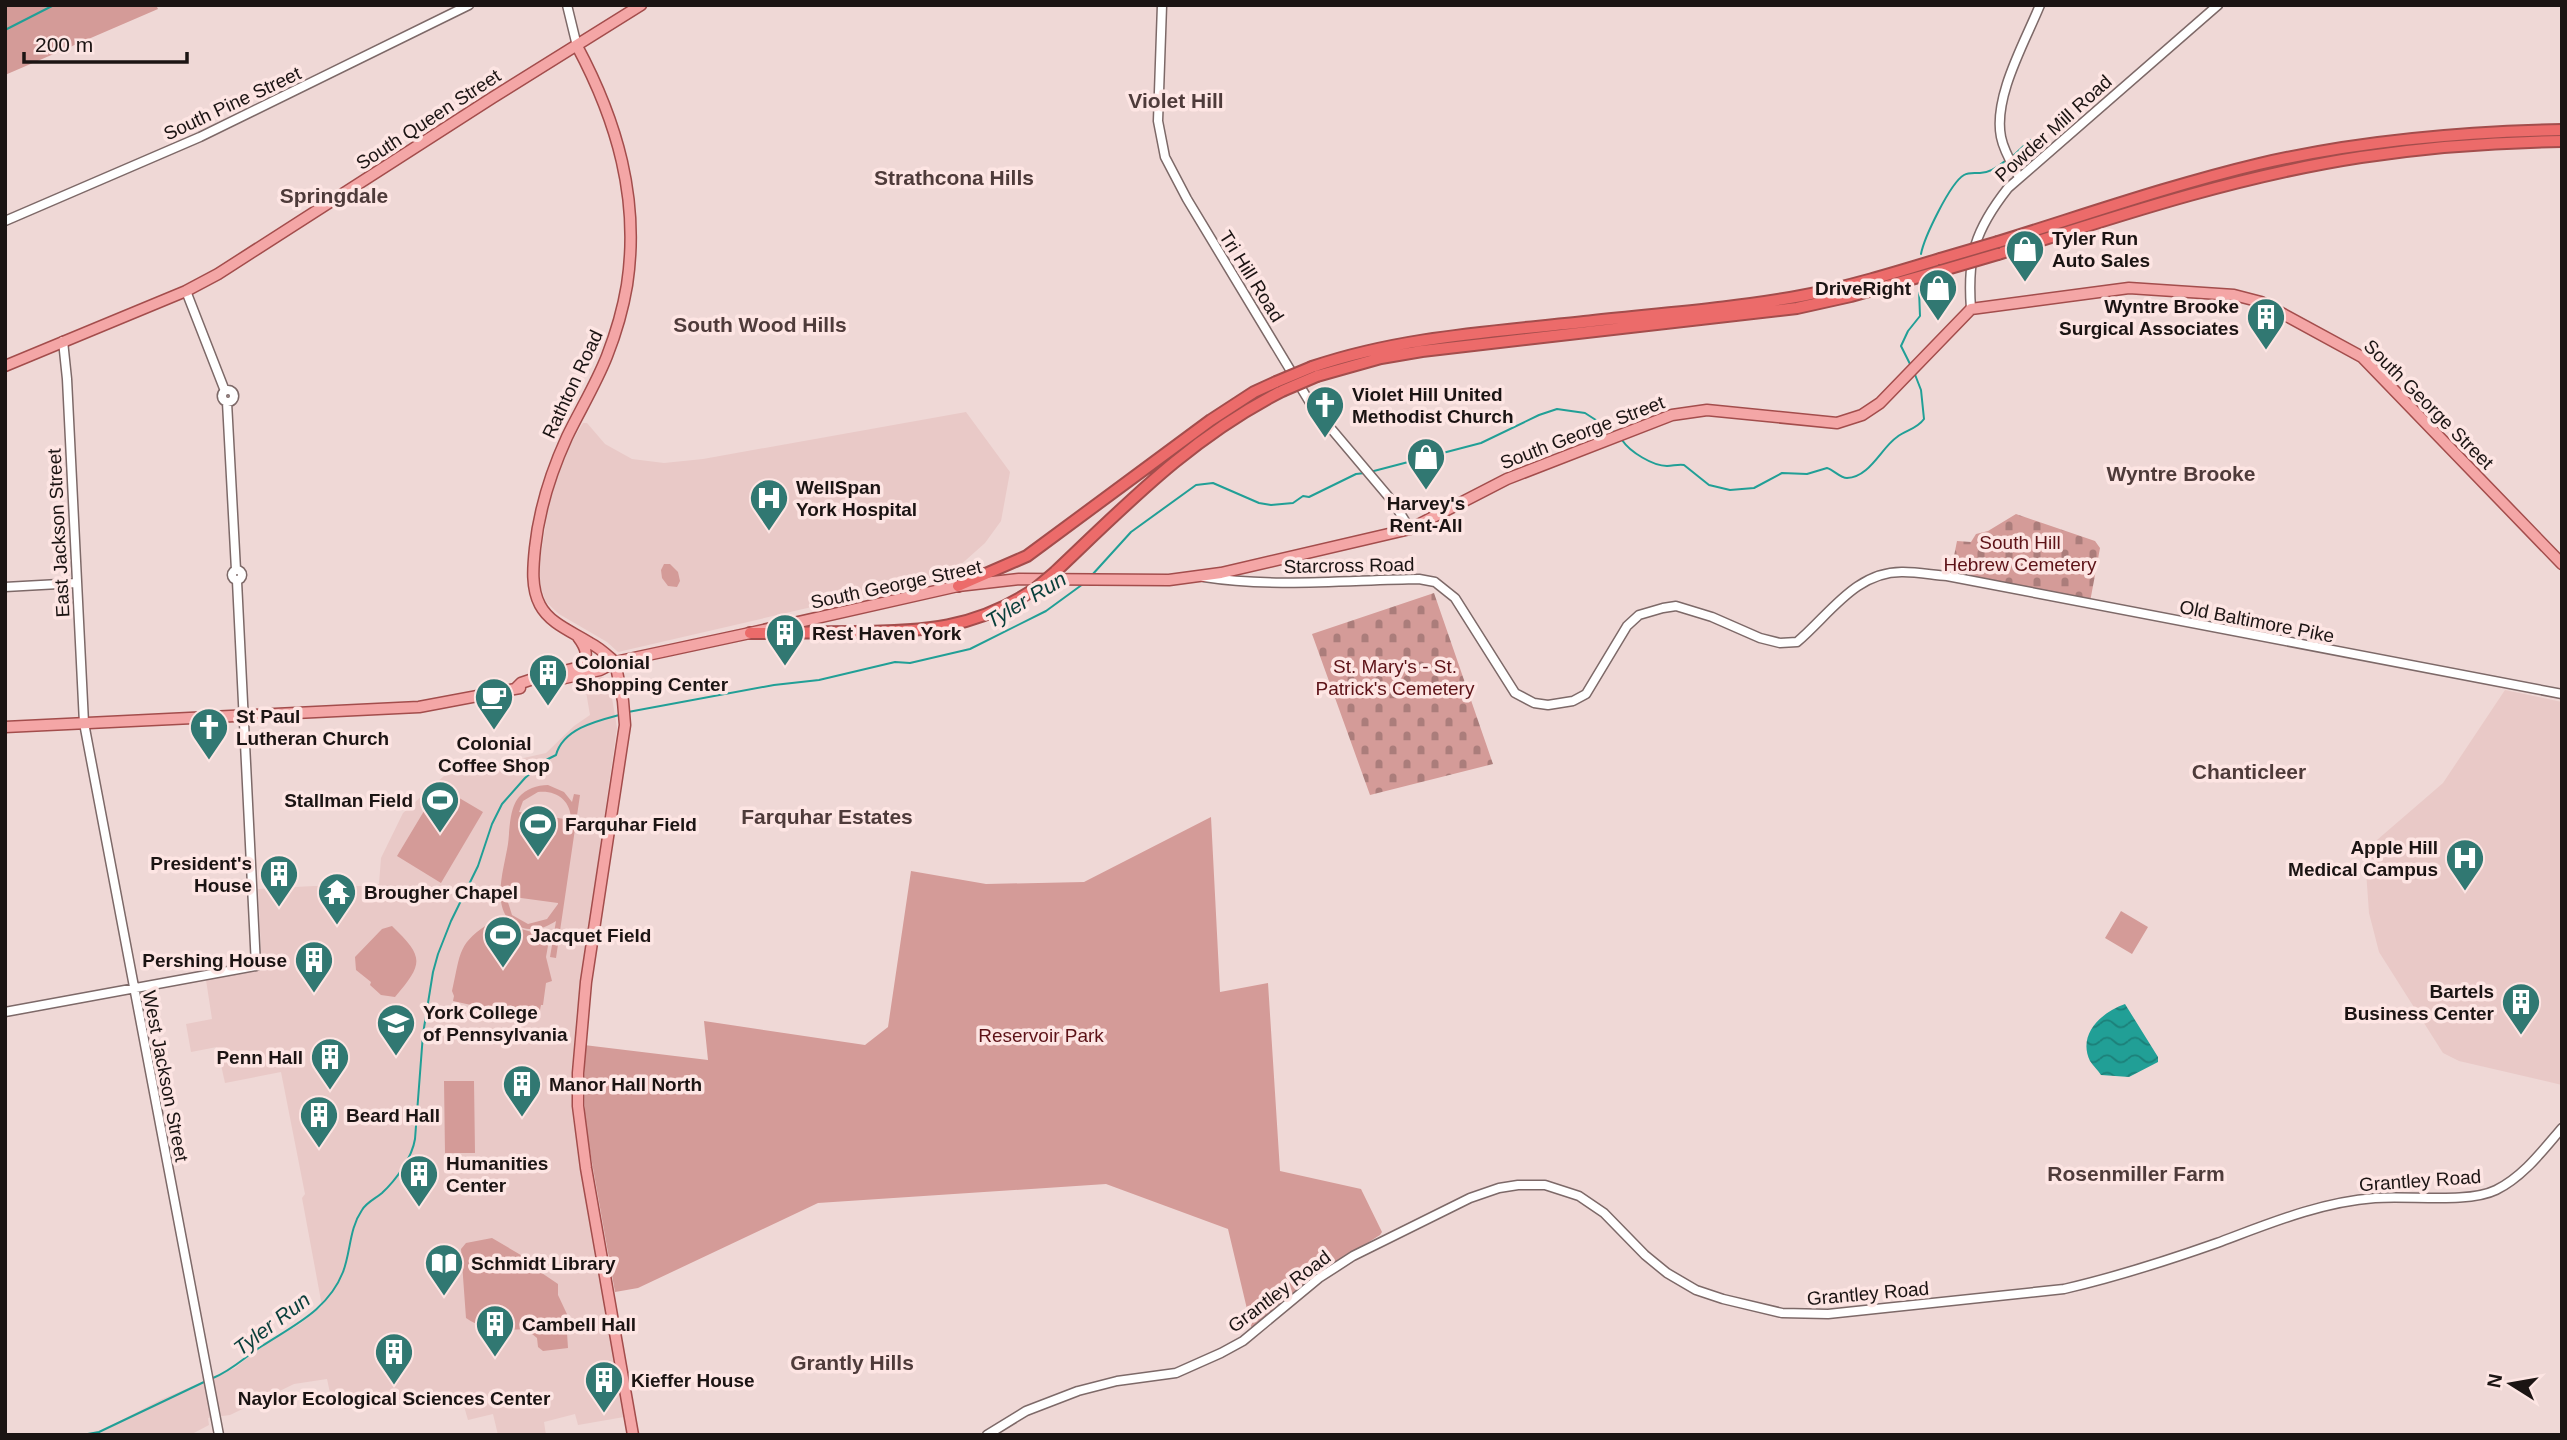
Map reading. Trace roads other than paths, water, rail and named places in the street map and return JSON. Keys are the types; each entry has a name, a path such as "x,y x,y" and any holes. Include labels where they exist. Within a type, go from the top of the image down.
{"highway":[{"path":"1998,248 2259,164 2439,136 2562,130"},
{"path":"958,586 1033,552 1195,431 1254,393 1279,387 1342,357 1398,343 1800,296 1940,265 2200,192 2309,166 2420,149 2562,141"},
{"path":"750,633 941,628 999,610 1055,572 1187,450 1279,387"}],"main road":[{"name":"South Queen Street","path":"5,366 186,291 237,263 641,5"},
{"name":"Rathton Road","path":"577,46 605,103 620,148 630,210 631,247 627,284 608,356 554,468 536,538 533,577 540,605 555,622 602,650 615,662"},
{"name":"South George Street","path":"516,688 521,683 536,678 576,668 615,662 958,586 1019,579 1168,580 1201,577 1410,528 1507,479 1672,415 1707,410 1837,423 1871,410 1971,309 2129,288 2234,295 2260,302 2362,357 2562,564"},
{"path":"575,634 585,646 587,655 583,663 576,668"},
{"path":"615,662 624,714 584,995 578,1105 586,1168 633,1435"},
{"name":"South George Street","path":"5,727 419,707 600,670 615,662"}],"street":[{"name":"South Pine Street","path":"5,220 200,137 469,5"},
{"name":"Rathton Road","path":"567,5 577,46"},
{"name":"Tri Hill Road","path":"1162,5 1158,121 1165,157 1187,199 1312,407 1393,502 1410,528"},
{"path":"2019,177 2001,138 2000,111 2006,88 2040,5"},
{"name":"Powder Mill Road","path":"1971,309 1969,274 1974,246 1988,216 2019,177 2218,5"},
{"path":"5,1012 256,965 237,581 232,576 236,570 228,402 222,398 225,391 186,291"},
{"name":"East Jackson Street","path":"63,341 84,723"},
{"name":"Starcross Road","path":"1201,577 1290,582 1419,579 1435,582 1455,598 1515,693 1534,703 1548,705 1573,701 1586,694 1627,626 1639,615 1676,606 1712,617 1760,638 1788,644 1797,642 1849,592 1872,577 1902,572 1947,576"},
{"name":"Old Baltimore Pike","path":"1947,576 2562,694"},
{"path":"5,587 77,583"},
{"name":"West Jackson Street","path":"84,723 219,1435"},
{"name":"Grantley Road","path":"987,1435 1026,1411 1078,1391 1117,1381 1176,1373 1221,1353 1243,1341 1319,1278 1353,1256 1470,1198 1499,1188 1545,1185 1579,1196 1604,1213 1645,1255 1667,1273 1712,1296 1782,1313 1828,1314 2064,1289 2093,1283 2305,1212 2346,1201 2474,1196 2495,1191 2530,1164 2562,1128"}],"water":[{"path":"2125,1004 2158,1057 2158,1062 2129,1077 2101,1075 2090,1061 2087,1051 2089,1033 2100,1018"}],"waterway":[{"path":"5,30 54,5"},
{"name":"Tyler Run","path":"2013,156 2030,140"},
{"name":"Tyler Run","path":"1921,254 1938,212 1958,180 1968,173 1990,171 2005,161"},
{"name":"Tyler Run","path":"1910,364 1901,346 1908,331 1920,316 1919,290"},
{"name":"Tyler Run","path":"1622,440 1642,458 1661,465 1684,465 1709,485 1730,490 1754,488 1782,473 1807,474 1827,468 1847,478 1862,473 1891,442 1924,419 1921,390 1914,372"},
{"name":"Tyler Run","path":"1370,472 1481,443 1557,409 1585,413 1616,433"},
{"name":"Tyler Run","path":"1092,575 1131,532 1196,485 1213,483 1259,503 1271,505 1293,503 1303,496 1309,497 1356,474 1365,473"},
{"name":"Tyler Run","path":"628,712 774,685 819,680 895,662 910,663 970,649 1046,611 1083,584"},
{"name":"Tyler Run","path":"213,1378 309,1315 329,1297 337,1285 346,1264 352,1232 358,1217 366,1205 382,1193 398,1175 413,1146 423,1034 433,972 451,921 478,866 492,824 502,804 525,778 556,755 560,746 573,732 619,715"},
{"name":"Tyler Run","path":"82,1435 99,1432 204,1382"}],"place":[{"name":"Tyler Run Auto Sales","path":"2025,283"},
{"name":"DriveRight","path":"1938,322"},
{"name":"Wyntre Brooke Surgical Associates","path":"2266,351"},
{"name":"Violet Hill United Methodist Church","path":"1325,439"},
{"name":"Harvey's Rent-All","path":"1426,491"},
{"name":"WellSpan York Hospital","path":"769,532"},
{"name":"Rest Haven York","path":"785,667"},
{"name":"Colonial Shopping Center","path":"548,707"},
{"name":"Colonial Coffee Shop","path":"494,731"},
{"name":"St Paul Lutheran Church","path":"209,761"},
{"name":"Stallman Field","path":"440,834"},
{"name":"Farquhar Field","path":"538,858"},
{"name":"Apple Hill Medical Campus","path":"2465,892"},
{"name":"President's House","path":"279,908"},
{"name":"Brougher Chapel","path":"337,926"},
{"name":"Jacquet Field","path":"503,969"},
{"name":"Pershing House","path":"314,994"},
{"name":"Bartels Business Center","path":"2521,1036"},
{"name":"York College of Pennsylvania","path":"396,1057"},
{"name":"Penn Hall","path":"330,1091"},
{"name":"Manor Hall North","path":"522,1118"},
{"name":"Beard Hall","path":"319,1149"},
{"name":"Humanities Center","path":"419,1208"},
{"name":"Schmidt Library","path":"444,1297"},
{"name":"Cambell Hall","path":"495,1358"},
{"name":"Naylor Ecological Sciences Center","path":"394,1386"},
{"name":"Kieffer House","path":"604,1414"}],"district":[{"name":"Violet Hill","path":"1176,101"},
{"name":"Strathcona Hills","path":"954,178"},
{"name":"Springdale","path":"334,196"},
{"name":"South Wood Hills","path":"760,325"},
{"name":"Wyntre Brooke","path":"2181,474"},
{"name":"Chanticleer","path":"2249,772"},
{"name":"Farquhar Estates","path":"827,817"},
{"name":"Rosenmiller Farm","path":"2136,1174"},
{"name":"Grantly Hills","path":"852,1363"}],"park label":[{"name":"South Hill Hebrew Cemetery","path":"2020,553"},
{"name":"St. Mary's - St. Patrick's Cemetery","path":"1395,677"},
{"name":"Reservoir Park","path":"1041,1035"}]}
